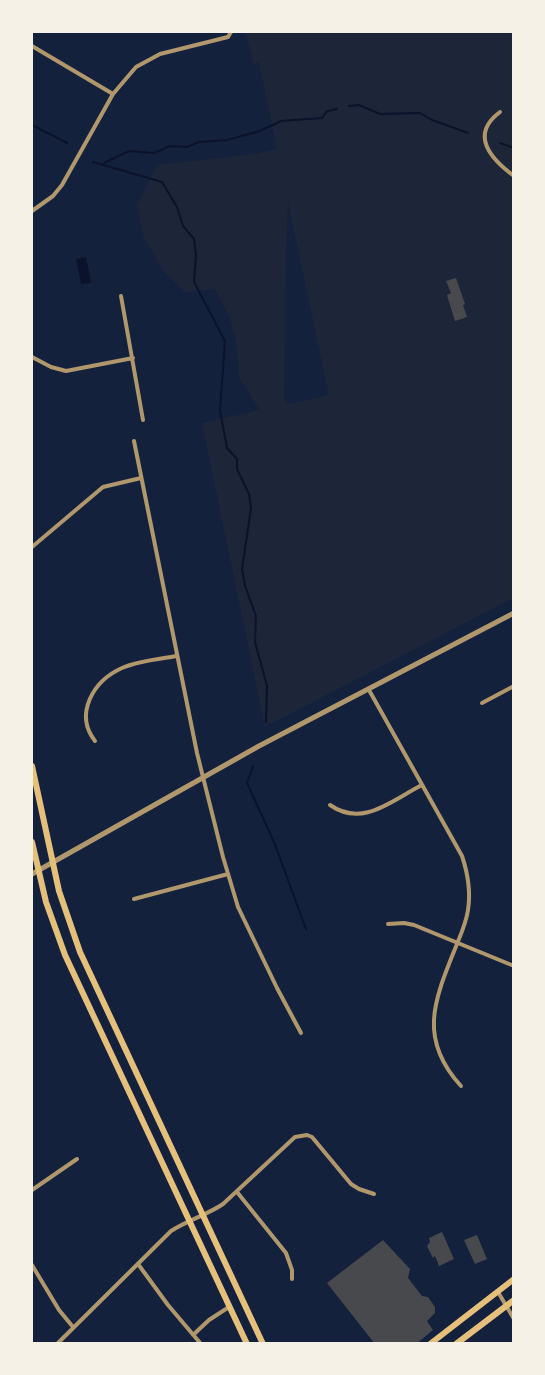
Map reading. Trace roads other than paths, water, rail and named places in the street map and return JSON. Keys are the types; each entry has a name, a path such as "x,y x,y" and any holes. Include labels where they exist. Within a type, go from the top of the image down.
{"main road":[{"path":"32,766 52,863 68,922 263,1344"},
{"path":"32,842 34,872 64,955 247,1344"},
{"path":"430,1344 513,1279"},
{"path":"456,1344 513,1300"}],"street":[{"path":"32,211 53,196 62,185 113,94 128,74 147,60 160,54 228,37 231,32"},
{"path":"32,46 113,94"},
{"path":"500,111 488,125 485,142 492,158 513,176"},
{"path":"121,296 144,420"},
{"path":"32,357 51,367 66,371 133,358"},
{"path":"134,441 203,778 228,874 238,907 301,1033"},
{"path":"32,547 103,487 141,478"},
{"path":"34,872 259,746 369,690 477,630 513,614"},
{"path":"95,741 87,728 85,711 94,691 102,682 129,665 177,656"},
{"path":"482,703 513,686"},
{"path":"369,690 462,856 466,869 469,882 468,911 437,992 433,1019 442,1060 462,1086"},
{"path":"330,805 346,814 364,815 422,785"},
{"path":"134,899 228,874"},
{"path":"388,924 414,925 513,966"},
{"path":"57,1344 171,1231 223,1204 296,1137 307,1135 312,1137 351,1184 374,1194"},
{"path":"32,1190 76,1159"},
{"path":"237,1192 286,1253 292,1270 292,1279"},
{"path":"138,1264 201,1344"},
{"path":"32,1265 59,1310 73,1327"},
{"path":"497,1292 513,1319"},
{"path":"193,1335 209,1320 229,1307"}],"waterway":[{"path":"349,106 359,105 380,114 420,113 432,120 468,133"},
{"path":"104,163 129,151 154,153 170,146 187,147 199,142 227,140 260,131 281,121 322,118 327,111 337,109"},
{"path":"32,125 67,143"},
{"path":"500,143 514,148"},
{"path":"93,162 162,182 177,207 183,226 194,239 196,255 194,282 225,341 220,411 227,448 237,459 237,469 249,494 251,508 242,569 245,586 256,616 255,642 267,686 266,722"},
{"path":"253,766 247,783 274,842 306,929"}]}
